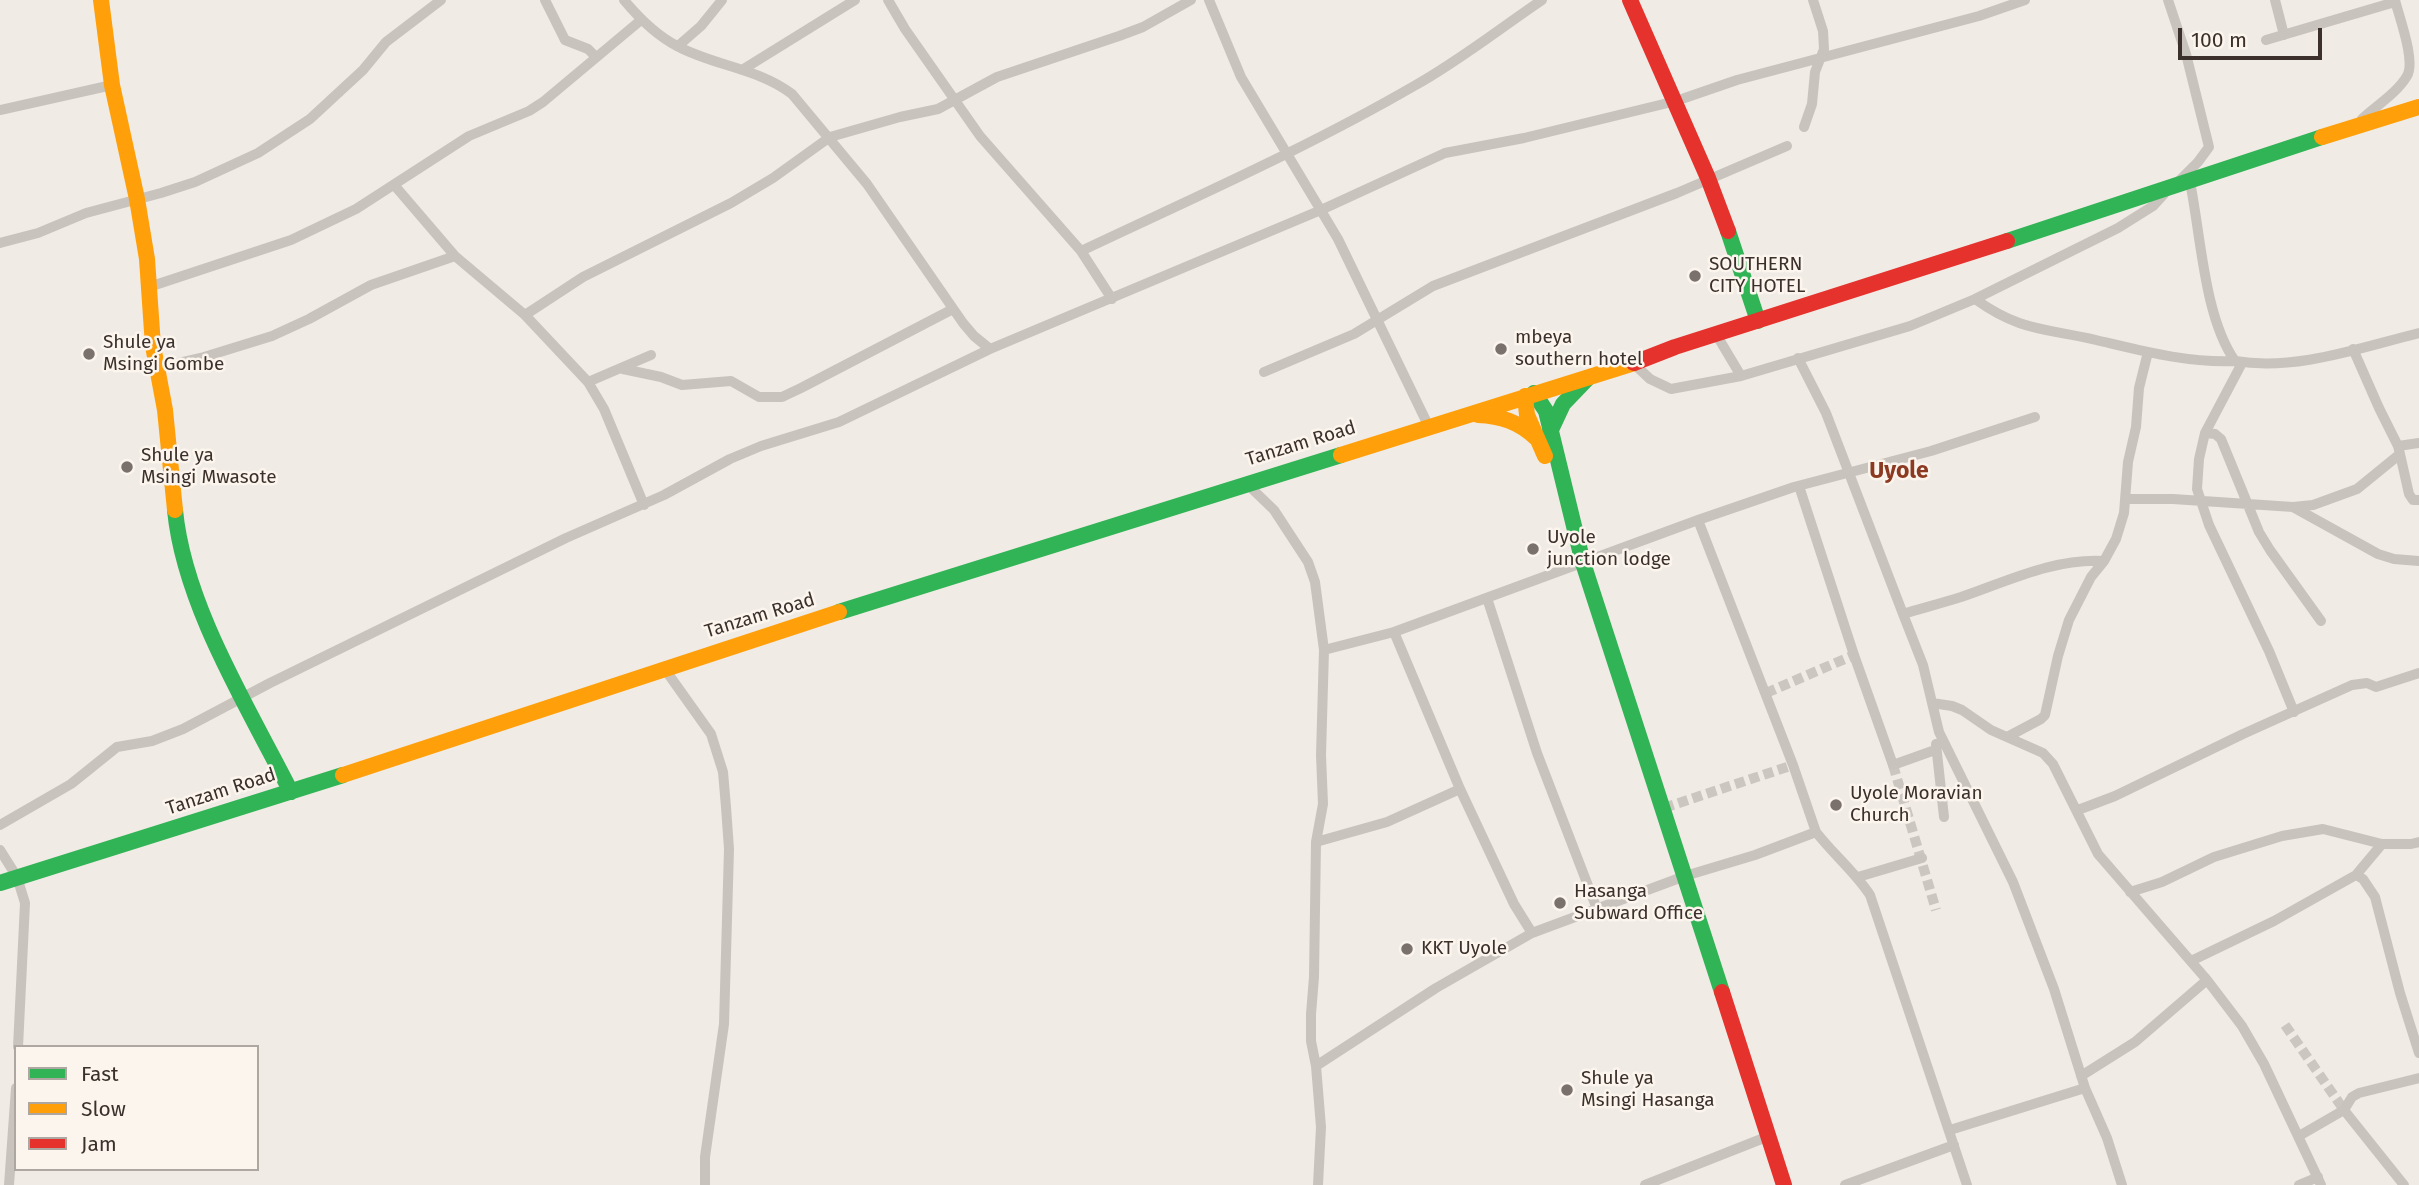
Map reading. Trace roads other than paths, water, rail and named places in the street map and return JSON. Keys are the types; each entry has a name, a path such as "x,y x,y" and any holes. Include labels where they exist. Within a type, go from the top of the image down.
{"main road":[{"path":"101,0 112,85 147,259 156,368 165,410 177,533 186,569 218,646 290,792"},
{"path":"1630,0 1708,178 1758,321"},
{"name":"Tanzam Road","path":"0,883 290,792 664,668 1633,363 2356,125 2419,107"},
{"path":"1545,438 1570,395 1591,376"},
{"path":"1530,394 1527,415 1545,438 1570,507 1583,563 1784,1185"},
{"path":"1466,415 1505,417 1545,438"}],"street":[{"path":"0,243 26,237 86,212 162,193 229,168 287,135 337,95 386,42 441,0"},
{"path":"545,0 565,40 588,49 596,57"},
{"path":"624,0 641,20 678,46 779,84 792,94 830,136 867,184 953,309 974,336 990,349"},
{"path":"678,46 701,26 722,0"},
{"path":"742,70 855,0"},
{"path":"888,0 905,29 980,136 1081,251 1112,299"},
{"path":"525,315 583,277 731,204 773,178 830,136 938,109 987,82 1143,27 1191,0"},
{"path":"1209,0 1241,77 1351,264 1430,427"},
{"path":"1081,251 1288,155 1443,69 1542,0"},
{"path":"1804,127 1812,104 1815,72 1824,49 1823,31 1813,0"},
{"path":"0,825 71,784 117,747 166,736 566,538 644,505 739,455 839,422 990,349 1321,210 1445,153 1524,138 1676,101 1727,83 1910,36 2025,0"},
{"path":"1633,363 1650,379 1671,389 1741,376 1910,326 2064,257 2134,219 2177,185 2209,147 2186,54 2168,0"},
{"path":"2275,0 2284,35"},
{"path":"2266,40 2395,1 2410,59 2410,69 2399,86 2356,125"},
{"path":"149,287 291,240 356,209 469,136 529,111 641,20"},
{"path":"0,110 112,85"},
{"path":"1264,372 1333,344 1378,321 1433,286 1677,193 1787,146"},
{"path":"2177,185 2225,347 2238,362"},
{"path":"395,186 454,256 525,315 588,382 604,409 644,505"},
{"path":"156,368 204,357 272,336 371,285 454,256"},
{"path":"1975,299 1997,314 2036,330 2187,360 2263,365 2300,362 2419,333"},
{"path":"623,369 662,377 681,385 726,380 755,396 775,398 800,388 953,309"},
{"path":"1716,334 1741,376"},
{"path":"2353,349 2399,450 2409,494 2413,500 2419,500"},
{"path":"2009,736 2045,715 2057,656 2069,620 2091,577 2116,539 2127,499 2128,462 2136,427 2139,388 2148,352"},
{"path":"588,382 651,355"},
{"path":"1798,358 1826,413 1923,665 1939,732 2013,882 2054,989 2084,1088 2107,1138 2122,1185"},
{"path":"2238,362 2205,432 2197,489 2208,525 2269,651 2294,712"},
{"path":"1324,650 1394,632 1698,520 1800,486 1931,451 2035,417"},
{"path":"2205,432 2215,434 2221,439 2246,503 2270,550 2321,621"},
{"path":"2127,499 2293,507 2313,505 2357,489 2399,450 2419,443"},
{"path":"1246,483 1274,510 1308,562 1315,582 1324,650 1321,755 1323,804 1316,842 1311,1014 1311,1041 1321,1127 1318,1185"},
{"path":"1800,486 1850,644 1893,765 1935,750"},
{"path":"2293,507 2378,554 2393,559 2419,561"},
{"path":"1698,520 1784,741 1816,832 1835,856 1858,877 1870,895 1967,1185"},
{"path":"1903,614 1959,598 2034,571 2082,559 2104,561"},
{"path":"1487,598 1537,753 1597,909"},
{"path":"1394,632 1460,789 1514,904 1532,933"},
{"path":"664,668 710,734 723,772 726,807 729,849 724,1024 705,1157 705,1185"},
{"path":"2078,810 2115,796 2242,734 2352,685 2367,683 2376,687 2419,673"},
{"path":"1932,703 1952,706 1991,730 2009,736 2048,758 2078,810 2098,854 2207,980 2252,1042 2319,1181 2298,1185"},
{"path":"1939,732 1935,750 1944,817"},
{"path":"1316,842 1387,822 1460,789"},
{"path":"2130,892 2162,882 2214,857 2282,836 2323,829 2382,844 2419,842"},
{"path":"1316,1066 1436,988 1532,933 1685,876 1755,855 1816,832"},
{"path":"2191,961 2356,875 2382,844"},
{"path":"0,850 17,877 25,903 18,1045"},
{"path":"1858,877 1922,858"},
{"path":"2356,875 2363,879 2375,897 2419,1054"},
{"path":"2081,1076 2134,1042 2207,980"},
{"path":"2299,1136 2344,1110 2352,1097 2360,1093 2419,1078"},
{"path":"1950,1130 2084,1088"},
{"path":"2344,1110 2404,1185"},
{"path":"9,1185 14,1116"},
{"path":"1645,1185 1769,1136"},
{"path":"1845,1185 1954,1145"}],"tunnel":[{"path":"1766,693 1854,655"},
{"path":"1664,808 1793,765"},
{"path":"1893,765 1936,910"},
{"path":"2285,1025 2344,1110"}],"place":[{"name":"SOUTHERN CITY HOTEL","path":"1695,276"},
{"name":"mbeya southern hotel","path":"1501,349"},
{"name":"Shule ya Msingi Gombe","path":"89,354"},
{"name":"Shule ya Msingi Mwasote","path":"127,467"},
{"name":"Uyole junction lodge","path":"1533,549"},
{"name":"Uyole Moravian Church","path":"1836,805"},
{"name":"Hasanga Subward Office","path":"1560,903"},
{"name":"KKT Uyole","path":"1407,949"},
{"name":"Shule ya Msingi Hasanga","path":"1567,1090"}],"district":[{"name":"Uyole","path":"1899,472"}]}
